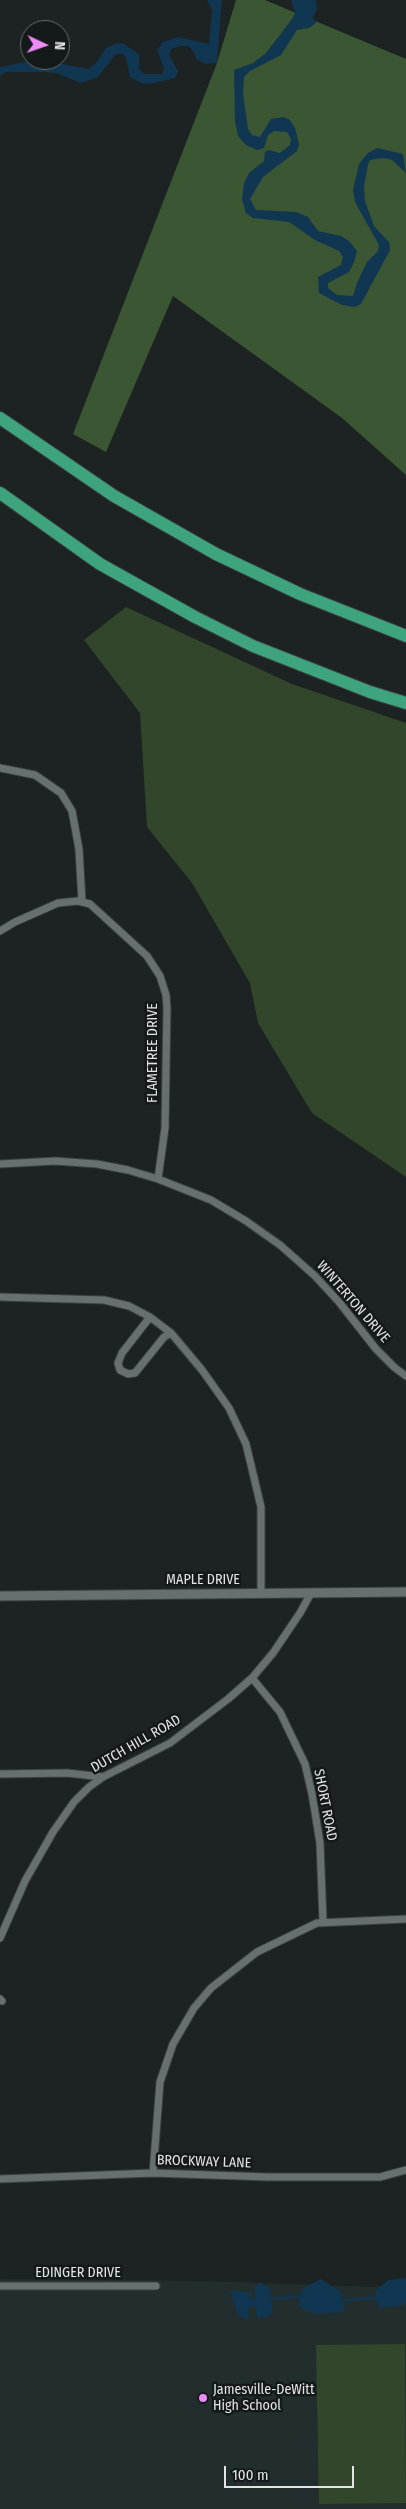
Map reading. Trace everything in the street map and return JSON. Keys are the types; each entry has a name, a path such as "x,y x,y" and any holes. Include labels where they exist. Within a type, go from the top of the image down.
{"highway":[{"path":"0,418 114,496 216,554 300,594 406,636"},
{"path":"0,493 100,564 194,617 253,646 370,692 406,704"}],"street":[{"path":"0,768 35,775 61,793 72,811 78,849 82,902 65,901 58,903 14,922 0,931"},
{"name":"FLAMETREE DRIVE","path":"82,902 90,904 148,956 160,976 166,995 166,1092 158,1179"},
{"name":"WINTERTON DRIVE","path":"0,1164 55,1161 97,1164 128,1170 158,1179 211,1200 246,1221 280,1245 315,1276 339,1302 376,1349 394,1368 406,1376"},
{"path":"0,1297 104,1300 129,1306 150,1317 171,1333 202,1370 228,1408 246,1444 261,1507 261,1594"},
{"path":"150,1317 122,1353 118,1363 120,1370 128,1374 135,1373 164,1337 171,1333"},
{"name":"MAPLE DRIVE","path":"0,1596 406,1592"},
{"name":"DUTCH HILL ROAD","path":"0,1938 25,1881 53,1832 74,1802 89,1787 103,1777 170,1743 228,1699 252,1678 276,1648 311,1593"},
{"name":"SHORT ROAD","path":"252,1678 280,1712 304,1764 312,1794 320,1843 323,1922"},
{"path":"0,1774 68,1773 103,1777"},
{"path":"153,2173 160,2082 173,2044 194,2008 211,1988 229,1971 257,1952 292,1933 323,1922 406,1919"},
{"name":"BROCKWAY LANE","path":"0,2178 153,2173 268,2177 380,2177 406,2170"},
{"name":"EDINGER DRIVE","path":"0,2286 156,2286"}],"shaded area":[{"name":"Jamesville-DeWitt High School","path":"0,2279 207,2281 374,2287 406,2283 406,2509 0,2509"}],"green space":[{"path":"236,0 265,0 406,59 406,475 342,418 173,296 106,452 73,434 217,63"},
{"path":"126,607 292,684 406,723 406,1177 312,1113 258,1023 250,983 192,883 147,827 140,713 84,640"},
{"path":"405,2344 406,2503 319,2504 316,2345"}],"water":[{"path":"207,0 222,0 217,63 205,64 196,59 194,52 188,46 171,49 169,55 178,71 175,78 150,84 141,83 130,77 126,58 123,54 116,54 98,77 81,83 56,73 6,72 0,76 0,67 20,63 20,70 70,70 70,66 88,69 96,63 106,48 122,43 139,54 139,69 145,74 163,74 164,68 157,50 163,42 178,37 209,44 212,10"},
{"path":"291,0 316,0 317,10 313,17 316,23 309,28 297,30 281,55 250,71 244,77 243,94 248,129 252,135 260,137 271,119 284,117 290,120 295,128 299,144 297,151 263,177 250,199 256,210 296,212 308,217 318,231 341,236 349,241 357,251 354,262 349,272 328,283 328,288 337,295 353,296 367,262 378,251 379,245 355,202 353,190 359,164 368,153 377,148 403,154 406,173 392,160 384,158 370,160 368,165 364,186 365,201 374,226 389,242 390,250 361,304 355,307 342,305 319,293 318,277 341,265 343,257 339,251 315,240 289,222 253,218 246,213 242,199 244,183 249,173 264,161 265,152 268,150 280,153 290,145 291,139 287,132 274,131 268,135 264,148 257,150 246,145 238,136 235,121 234,70 253,63 266,53 295,13"},
{"path":"406,2278 406,2302 403,2305 379,2308 375,2292 388,2280"},
{"path":"321,2279 341,2292 344,2312 314,2314 298,2306 302,2289"},
{"path":"260,2282 270,2289 273,2311 268,2317 257,2317 256,2306 249,2307 248,2320 238,2315 230,2291 250,2292 251,2299 256,2299 254,2288"}],"waterway":[{"path":"270,2299 302,2296"},
{"path":"340,2301 379,2297"}],"place":[{"name":"Jamesville-DeWitt High School","path":"203,2398"}]}
